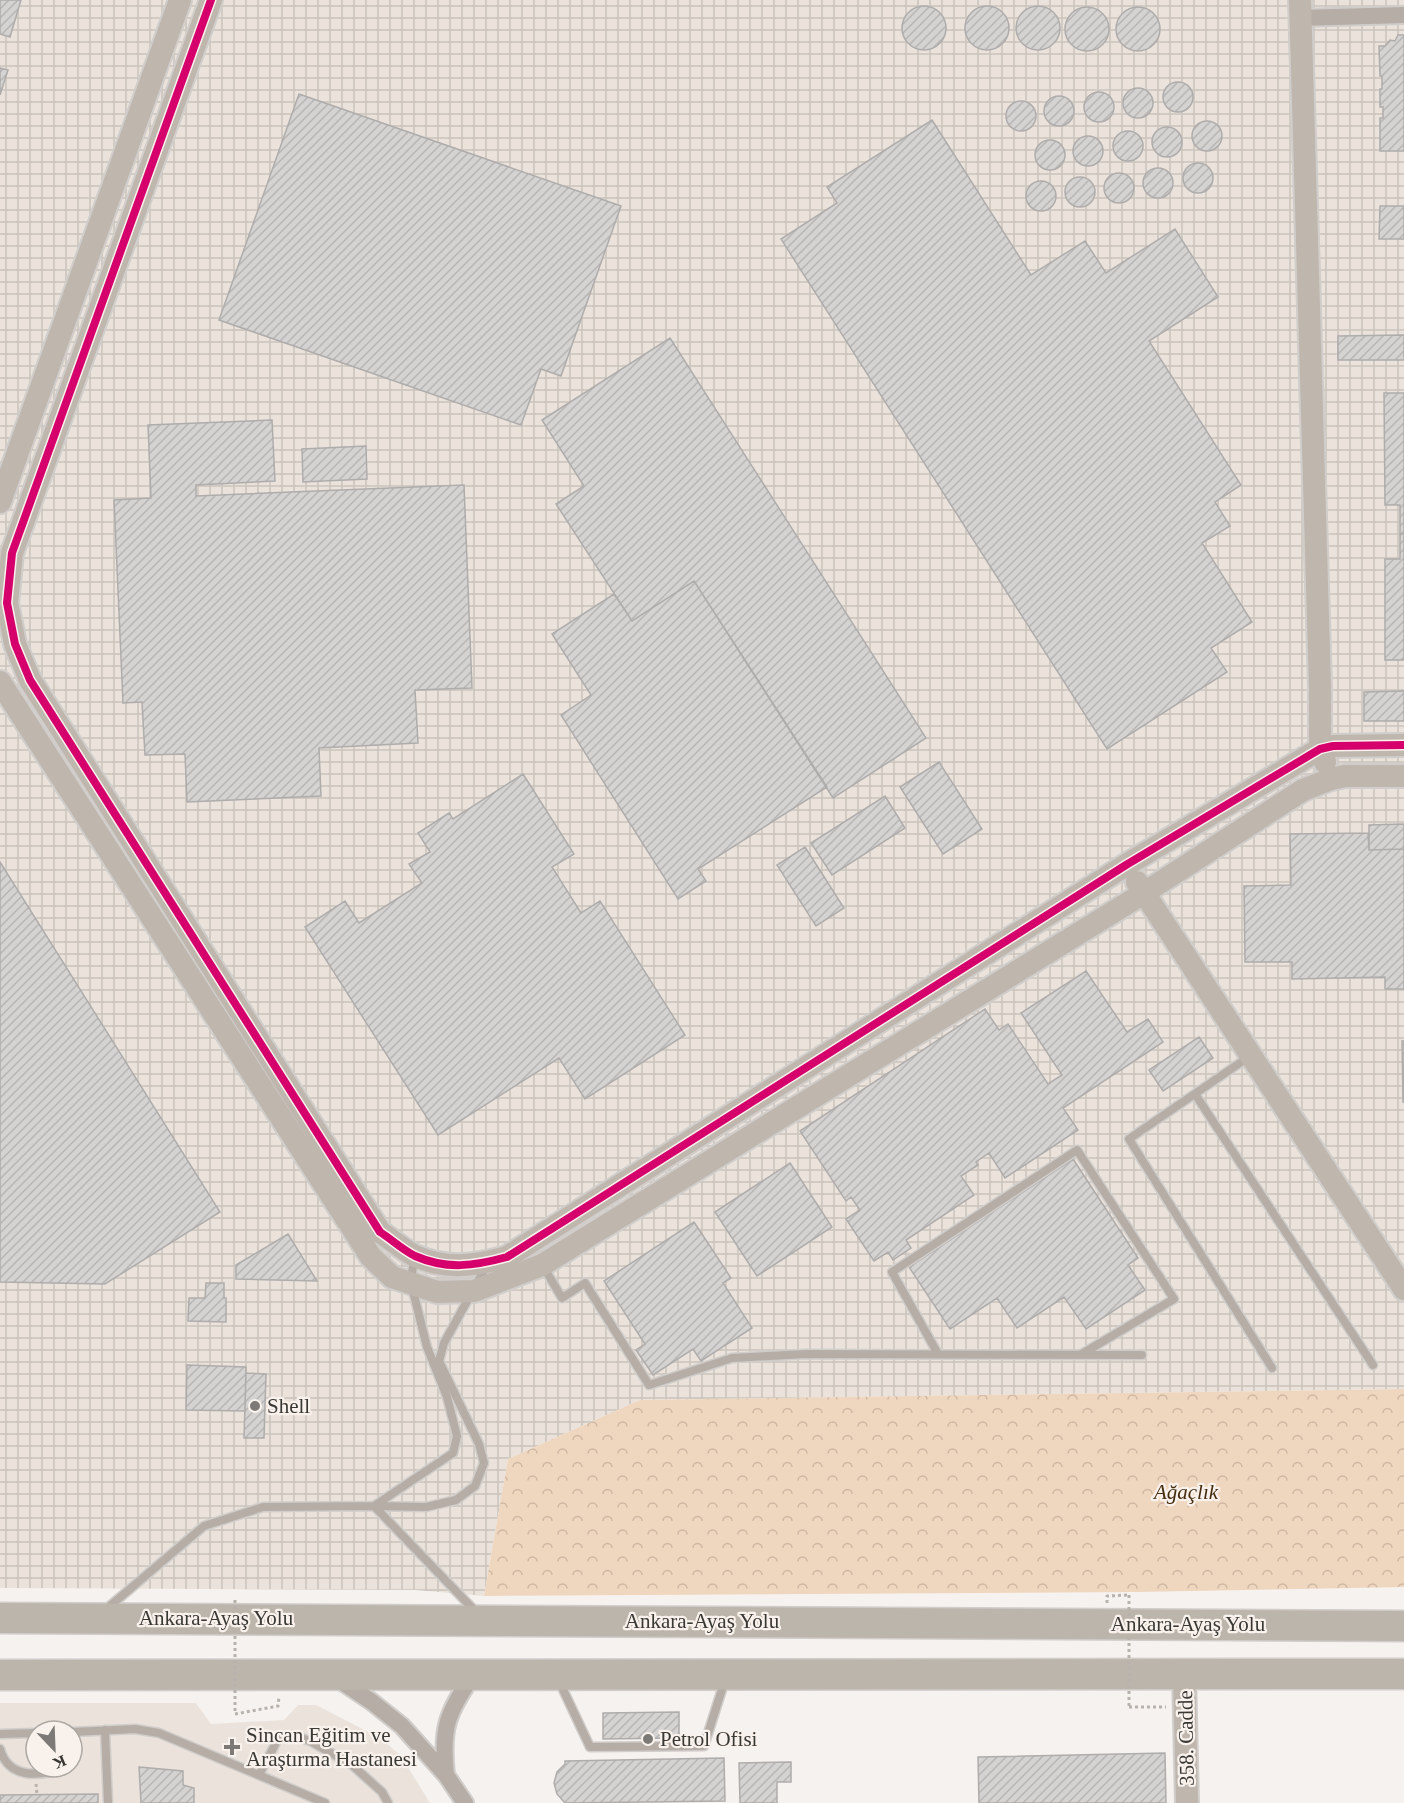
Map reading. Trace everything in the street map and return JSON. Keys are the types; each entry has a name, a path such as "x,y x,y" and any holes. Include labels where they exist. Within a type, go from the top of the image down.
{"highway":[{"name":"Ankara-Ayaş Yolu","path":"0,1618 1404,1626"},
{"path":"0,1675 1404,1674"}],"street":[{"path":"0,502 180,0"},
{"path":"211,0 12,553 7,603 15,644 30,680 380,1232 414,1255 448,1266 476,1265 507,1257 1126,865 1320,749 1334,746 1404,745"},
{"path":"1331,779 1320,749 1320,675 1300,9 1404,15"},
{"path":"0,682 371,1257 392,1277 437,1292 474,1291 542,1265 1144,893 1303,790 1345,776 1404,776"},
{"path":"1126,865 1404,1289"},
{"name":"358. Cadde","path":"1184,1674 1187,1803"},
{"path":"332,1675 402,1726 446,1775 465,1803"},
{"path":"446,1775 444,1736 448,1718 473,1675"}],"lane":[{"path":"1250,1055 1129,1139 1272,1368"},
{"path":"1195,1094 1373,1365"},
{"path":"938,1354 892,1272 1077,1150 1174,1299 1080,1355"},
{"path":"374,1506 453,1453 458,1436 447,1397 427,1347 411,1283 414,1255"},
{"path":"96,1618 204,1526 263,1507 426,1507 456,1500 475,1486 484,1463 479,1444 439,1361 444,1343 488,1262"},
{"path":"542,1265 562,1298 585,1283 649,1385 732,1358 806,1354 1143,1355"},
{"path":"374,1506 484,1620"},
{"path":"556,1675 590,1747 602,1747 705,1746 727,1674"},
{"path":"84,1731 135,1729 159,1732 325,1803"},
{"path":"105,1730 108,1803"},
{"path":"0,1734 24,1733"},
{"path":"259,1775 278,1739 292,1735 310,1741 352,1765 382,1792 388,1803"},
{"path":"0,1749 7,1765 24,1773"}],"path":[{"path":"1107,1596 1129,1595 1129,1707 1163,1707"},
{"path":"235,1600 236,1714 279,1706"}],"shaded area":[{"path":"0,0 1404,0 1404,1389 640,1400 508,1459 484,1596 415,1590 0,1588"},
{"name":"Sincan Eğitim ve Araştırma Hastanesi","path":"0,1703 196,1703 211,1724 284,1720 298,1705 316,1705 382,1739 401,1756 430,1803 0,1803"}],"green space":[{"name":"Ağaçlık","path":"1404,1389 1404,1587 1136,1592 484,1596 508,1459 640,1400"}],"building":[{"path":"0,0 21,0 10,37 0,34"},
{"path":"924,6 933,7 940,12 945,19 945,37 940,44 933,49 924,50 915,49 908,44 903,37 902,28 903,19 908,12 915,7"},
{"path":"987,6 996,7 1003,12 1008,19 1008,37 1003,44 996,49 987,50 978,49 971,44 966,37 965,28 966,19 971,12 978,7"},
{"path":"1038,6 1047,7 1054,12 1059,19 1059,37 1054,44 1047,49 1038,50 1029,49 1022,44 1017,37 1016,28 1017,19 1022,12 1029,7"},
{"path":"1087,7 1096,8 1103,13 1108,20 1108,38 1103,45 1096,50 1087,51 1078,50 1071,45 1066,38 1065,29 1066,20 1071,13 1078,8"},
{"path":"1138,7 1147,8 1154,13 1159,20 1159,38 1154,45 1147,50 1138,51 1129,50 1122,45 1117,38 1116,29 1117,20 1122,13 1129,8"},
{"path":"1398,35 1404,35 1404,151 1380,151 1380,118 1383,118 1383,107 1380,107 1382,76 1380,76 1379,46 1385,46 1390,40 1395,41"},
{"path":"0,68 8,70 0,95"},
{"path":"1178,82 1189,86 1193,97 1189,108 1178,112 1167,108 1163,97 1167,86"},
{"path":"1138,88 1149,92 1153,103 1149,114 1138,118 1127,114 1123,103 1127,92"},
{"path":"1099,92 1110,96 1114,107 1110,118 1099,122 1088,118 1084,107 1088,96"},
{"path":"299,94 621,206 561,376 541,369 521,425 219,320"},
{"path":"1059,96 1070,100 1074,111 1070,122 1059,126 1048,122 1044,111 1048,100"},
{"path":"1021,101 1032,105 1036,116 1032,127 1021,131 1010,127 1006,116 1010,105"},
{"path":"932,120 1031,275 1085,241 1106,273 1175,229 1218,297 1149,341 1241,485 1215,502 1230,526 1202,543 1252,622 1211,648 1227,672 1107,749 781,239 837,203 827,187"},
{"path":"1207,121 1218,125 1222,136 1218,147 1207,151 1196,147 1192,136 1196,125"},
{"path":"1167,127 1178,131 1182,142 1178,153 1167,157 1156,153 1152,142 1156,131"},
{"path":"1128,131 1139,135 1143,146 1139,157 1128,161 1117,157 1113,146 1117,135"},
{"path":"1088,136 1099,140 1103,151 1099,162 1088,166 1077,162 1073,151 1077,140"},
{"path":"1050,140 1061,144 1065,155 1061,166 1050,170 1039,166 1035,155 1039,144"},
{"path":"1198,163 1209,167 1213,178 1209,189 1198,193 1187,189 1183,178 1187,167"},
{"path":"1158,168 1169,172 1173,183 1169,194 1158,198 1147,194 1143,183 1147,172"},
{"path":"1119,173 1130,177 1134,188 1130,199 1119,203 1108,199 1104,188 1108,177"},
{"path":"1080,177 1091,181 1095,192 1091,203 1080,207 1069,203 1065,192 1069,181"},
{"path":"1041,181 1052,185 1056,196 1052,207 1041,211 1030,207 1026,196 1030,185"},
{"path":"1380,206 1404,206 1404,239 1379,239"},
{"path":"1404,335 1404,360 1338,360 1338,336"},
{"path":"670,338 926,738 833,798 694,581 632,621 556,504 584,486 542,420"},
{"path":"1384,393 1404,393 1404,534 1400,534 1400,505 1385,505"},
{"path":"272,420 275,481 196,485 196,496 464,485 472,688 415,690 418,743 319,748 321,796 187,802 185,754 145,755 142,702 123,703 114,500 151,498 148,425"},
{"path":"366,446 367,479 303,482 302,449"},
{"path":"1400,534 1404,534 1404,660 1385,660 1385,559 1400,559"},
{"path":"694,581 827,787 698,869 706,881 678,899 561,715 591,695 552,634 614,594 632,621"},
{"path":"1404,691 1404,721 1364,721 1364,692"},
{"path":"939,762 982,829 943,854 900,787"},
{"path":"523,774 574,854 552,867 581,913 600,901 685,1035 585,1099 559,1058 438,1135 305,927 345,901 359,923 422,883 409,864 430,852 418,833 449,813 453,819"},
{"path":"885,796 905,828 832,875 811,843"},
{"path":"1404,824 1404,849 1369,850 1369,825"},
{"path":"1368,833 1369,850 1404,849 1404,989 1385,989 1385,977 1292,979 1292,962 1245,962 1244,886 1291,885 1290,834"},
{"path":"805,847 844,908 816,926 777,865"},
{"path":"0,862 220,1212 105,1284 0,1282"},
{"path":"1086,971 1127,1032 1148,1019 1163,1042 1063,1108 1078,1130 1005,1178 989,1153 976,1162 978,1165 961,1176 974,1195 906,1240 911,1248 893,1260 888,1252 874,1261 846,1219 860,1210 851,1197 846,1201 800,1131 985,1009 999,1030 1008,1024 1048,1084 1062,1075 1021,1013"},
{"path":"1199,1037 1213,1058 1163,1091 1149,1070"},
{"path":"1402,1041 1404,1041 1404,1102 1403,1102"},
{"path":"1073,1159 1138,1258 1128,1265 1145,1290 1086,1329 1064,1297 1017,1328 997,1298 950,1329 909,1267"},
{"path":"790,1163 832,1227 757,1276 715,1212"},
{"path":"694,1222 731,1278 723,1283 752,1328 701,1361 693,1349 653,1375 636,1350 645,1344 604,1281"},
{"path":"288,1234 317,1281 236,1279 236,1265"},
{"path":"206,1283 224,1283 226,1322 188,1321 189,1298 205,1298"},
{"path":"187,1365 246,1367 245,1411 186,1410"},
{"path":"246,1373 266,1374 264,1438 244,1438"},
{"path":"679,1712 679,1738 603,1739 603,1713"},
{"path":"1165,1753 1166,1803 979,1803 978,1757"},
{"path":"724,1758 725,1801 565,1803 557,1794 554,1783 557,1772 565,1761"},
{"path":"791,1762 791,1782 777,1782 777,1803 740,1803 739,1763"},
{"path":"139,1767 183,1771 183,1785 194,1788 194,1803 141,1803"},
{"path":"98,1794 98,1803 0,1803 0,1795"}],"cycle path":[{"path":"211,0 12,553 7,603 15,644 30,680 380,1232 411,1254 449,1265 483,1263 507,1257 1126,865 1320,749 1333,746 1404,745"}],"place":[{"name":"Shell","path":"255,1406"},
{"name":"Petrol Ofisi","path":"648,1739"},
{"name":"Sincan Eğitim ve Araştırma Hastanesi","path":"232,1747"}]}
